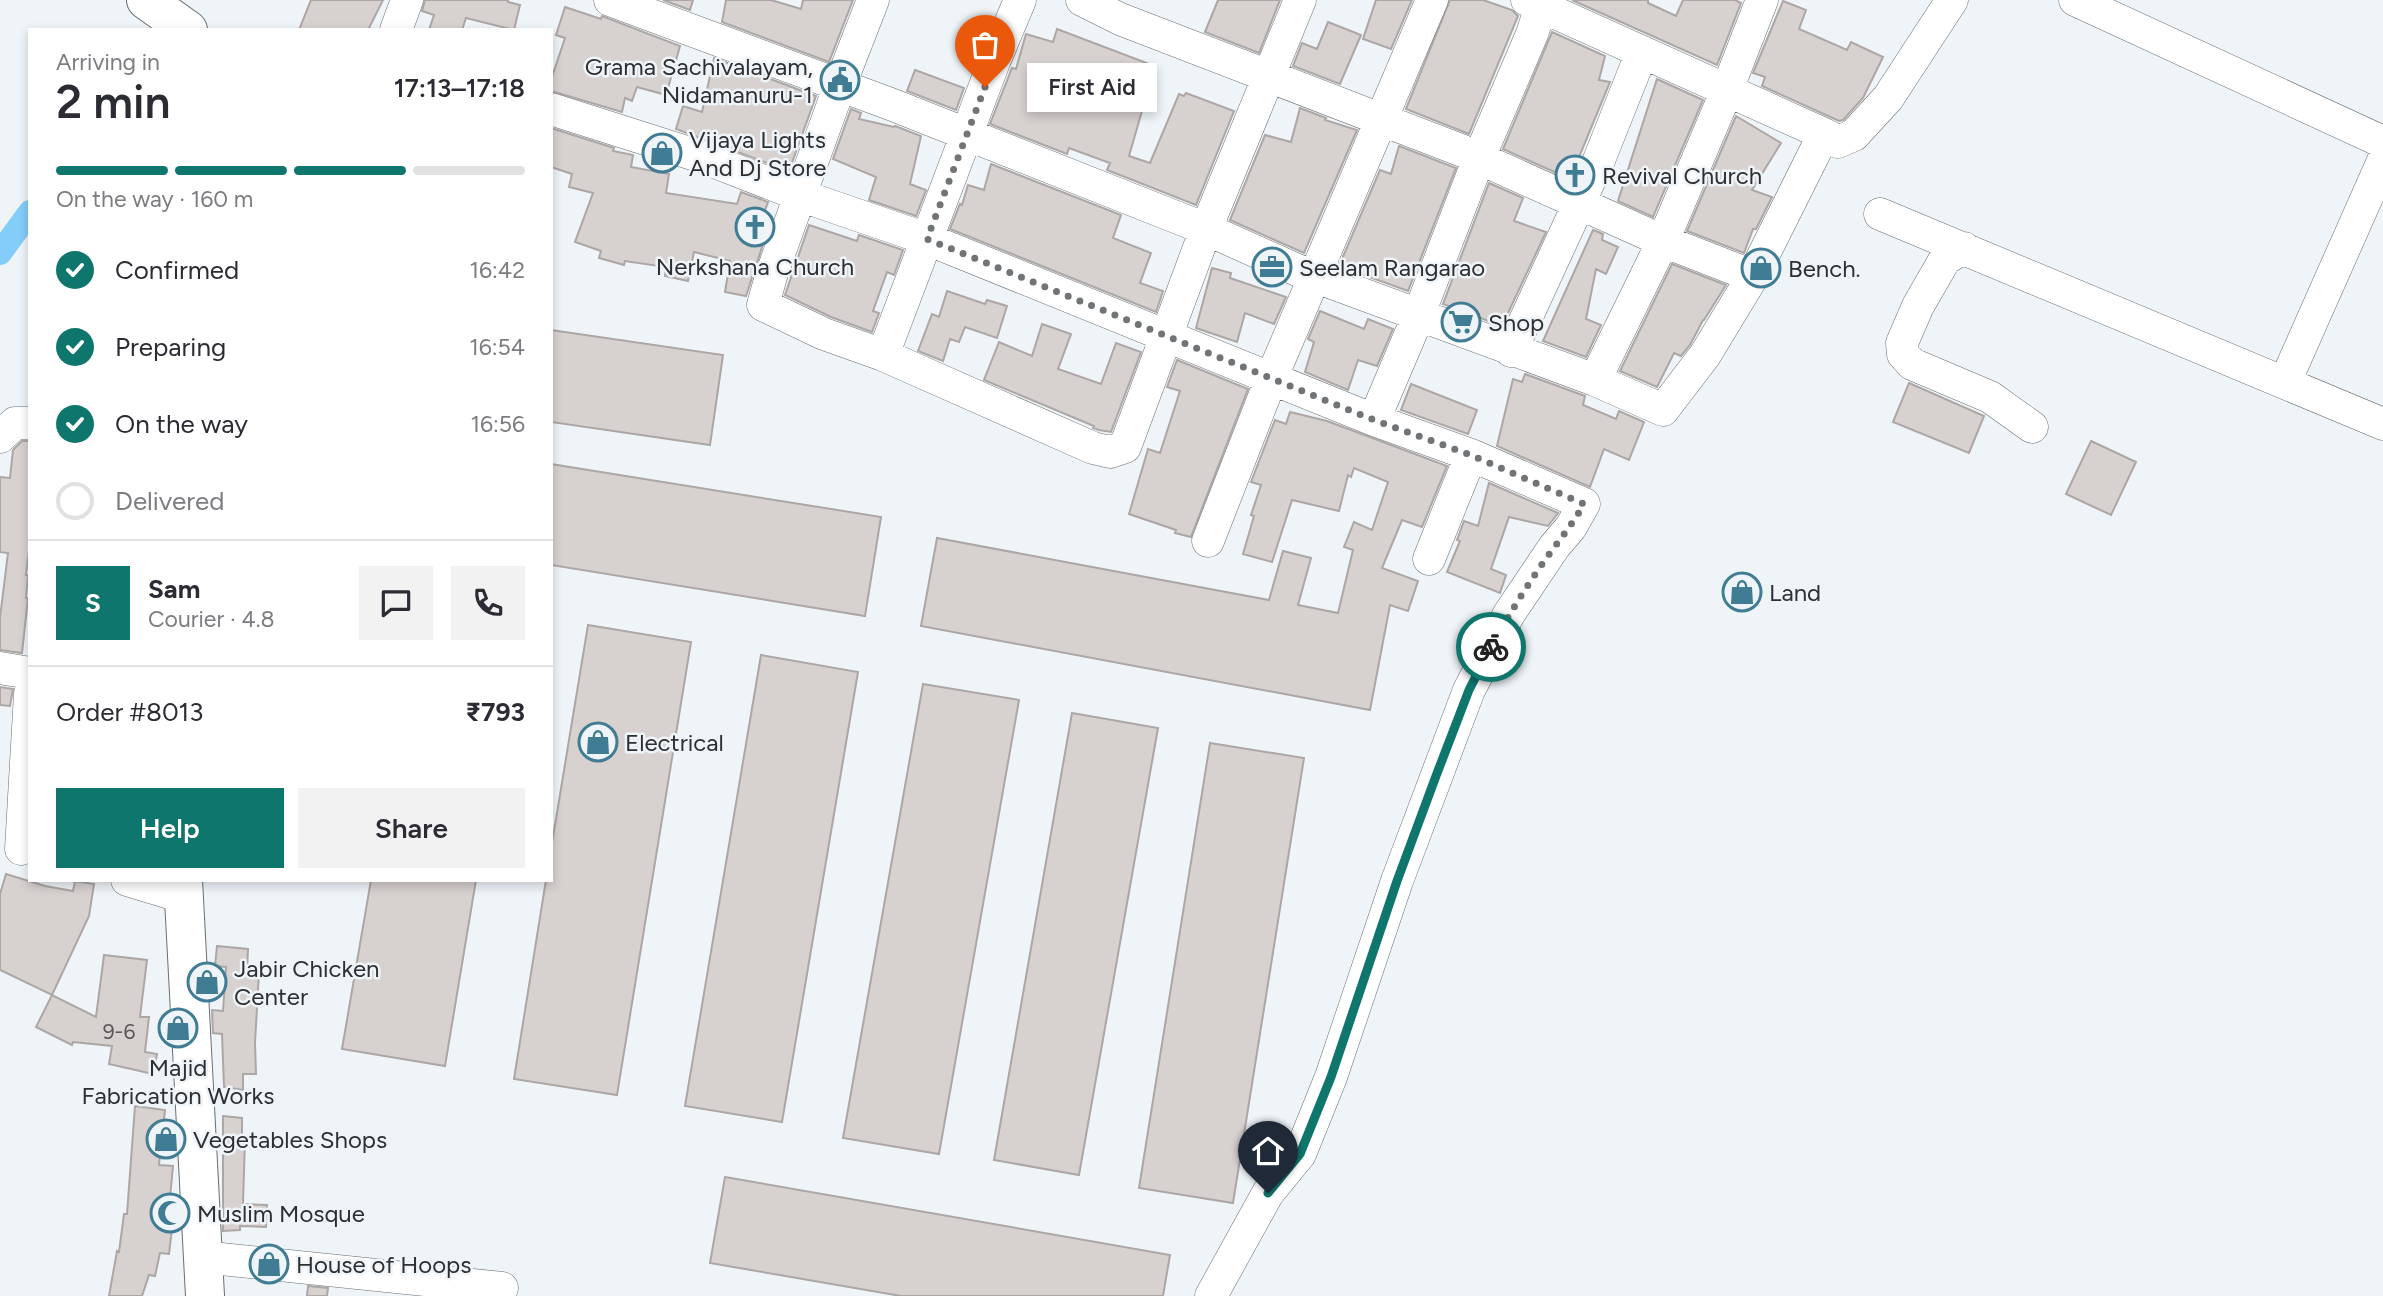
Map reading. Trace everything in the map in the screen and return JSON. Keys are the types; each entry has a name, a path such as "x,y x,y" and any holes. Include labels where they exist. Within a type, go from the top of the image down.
{"main road":[{"path":"146,0 185,28"},
{"path":"183,888 205,1296"}],"street":[{"path":"397,28 407,0"},
{"path":"610,0 840,85 1206,229 1297,270 1595,380 1663,410 1705,355 1753,276 1824,134"},
{"path":"873,0 772,273 763,305 824,334 883,355 1093,448 1110,452 1125,447 1206,229 1300,0"},
{"path":"883,355 1020,0"},
{"path":"1082,0 1120,19 1479,158 1663,241 1753,276"},
{"path":"1208,541 1314,275 1432,0"},
{"path":"1595,380 1663,241 1762,0"},
{"path":"1374,420 1532,34 1537,2 1838,142 1854,135 1888,98 1952,0"},
{"path":"2076,0 2383,142"},
{"path":"1511,351 1599,160 1642,52"},
{"path":"553,110 702,158 927,239 1374,420 1471,455 1584,504 1571,527 1554,547 1509,614 1469,690 1397,881 1331,1077 1300,1154 1268,1193 1211,1296"},
{"path":"2285,382 2383,162"},
{"path":"1880,214 2383,424"},
{"path":"1964,248 1945,259 1918,306 1902,343 1903,354 1912,364 1990,397 2032,427"},
{"path":"0,437 15,423 28,423"},
{"path":"1429,559 1471,455"},
{"path":"0,668 28,673"},
{"path":"17,848 28,718"},
{"path":"141,882 183,888"},
{"path":"202,1256 502,1288"}],"building":[{"path":"311,0 383,0 369,28 300,28"},
{"path":"425,0 508,0 520,5 514,28 466,18 463,28 430,28 434,15 422,11"},
{"path":"663,0 693,0 690,10"},
{"path":"726,0 771,0 801,9 803,0 853,0 829,62 722,22"},
{"path":"1218,0 1280,0 1259,53 1205,32"},
{"path":"1376,0 1412,0 1391,49 1363,39"},
{"path":"1450,0 1483,0 1512,10 1518,16 1469,134 1406,109"},
{"path":"1572,0 1648,0 1648,3 1676,16 1683,0 1735,0 1741,3 1717,65"},
{"path":"1783,1 1806,10 1799,29 1847,50 1851,42 1883,57 1863,98 1843,120 1839,121 1762,86 1765,77 1753,73"},
{"path":"565,7 601,19 602,16 680,46 666,95 637,87 632,101 625,98 622,112 553,92 553,74 565,38 556,35"},
{"path":"1328,22 1361,35 1340,84 1293,66 1302,43 1317,49"},
{"path":"1057,29 1152,65 1146,81 1150,83 1129,156 1150,163 1179,94 1184,96 1186,93 1234,111 1196,205 1107,170 1110,163 1069,148 1067,154 990,124 1012,68 1016,69 1026,34 1053,42"},
{"path":"1552,32 1605,56 1599,80 1610,82 1570,179 1503,149"},
{"path":"714,58 816,96 789,171 676,129 683,106 702,112"},
{"path":"915,70 964,88 956,110 907,91"},
{"path":"1657,79 1703,100 1653,217 1618,201"},
{"path":"1300,108 1326,118 1325,120 1357,130 1304,253 1230,220 1265,135 1291,142"},
{"path":"851,109 861,113 859,119 895,126 921,136 910,184 926,190 916,216 869,200 876,177 833,159"},
{"path":"1736,116 1781,143 1752,190 1772,197 1756,229 1753,229 1744,253 1687,231"},
{"path":"553,129 614,148 613,151 633,155 631,167 669,174 666,193 737,204 741,192 768,202 761,221 770,223 746,296 725,292 730,261 694,252 688,281 665,276 666,267 625,261 624,265 599,258 601,251 575,242 593,193 569,187 572,174 553,168"},
{"path":"1399,146 1456,168 1408,291 1339,266 1380,170 1391,174"},
{"path":"991,164 1121,215 1113,238 1151,253 1140,283 1163,291 1156,312 950,229 968,185 984,190"},
{"path":"1489,183 1523,198 1514,221 1546,232 1502,326 1443,304"},
{"path":"809,225 857,241 859,235 903,250 894,275 887,272 873,311 879,313 872,332 831,317 785,295"},
{"path":"1593,230 1603,234 1602,240 1618,247 1606,274 1596,269 1586,319 1601,325 1586,357 1543,341"},
{"path":"1672,264 1726,285 1690,345 1681,356 1674,353 1657,387 1620,371"},
{"path":"1212,268 1231,273 1230,278 1286,297 1274,324 1245,313 1237,342 1196,328"},
{"path":"947,291 985,304 987,300 1007,306 997,338 965,327 959,342 950,339 943,361 918,351 932,314 939,317"},
{"path":"1320,311 1364,329 1368,319 1393,329 1377,366 1358,360 1348,390 1305,372 1314,342 1308,339"},
{"path":"1042,324 1071,334 1058,369 1101,384 1116,343 1141,352 1111,432 1093,428 1094,426 984,380 999,342 1032,356"},
{"path":"553,330 723,355 710,445 553,422"},
{"path":"1177,360 1248,389 1191,537 1129,514 1148,449 1160,453 1180,391 1167,387"},
{"path":"1525,374 1585,396 1583,405 1616,419 1619,411 1644,422 1629,460 1604,449 1590,487 1497,446 1513,379 1522,382"},
{"path":"1909,383 1984,416 1969,453 1893,422"},
{"path":"1411,384 1477,410 1468,434 1401,410"},
{"path":"1290,412 1327,421 1447,466 1422,527 1402,520 1382,568 1418,581 1408,611 1390,605 1370,710 921,626 937,538 1269,600 1283,551 1311,558 1298,605 1338,613 1353,550 1344,547 1354,522 1372,530 1388,482 1354,468 1351,477 1348,475 1339,511 1292,500 1272,562 1243,554 1254,516 1251,515 1261,485 1251,482 1275,420 1286,424"},
{"path":"22,441 28,441 28,598 22,653 0,650 0,618 8,553 0,552 0,477 10,478 13,450"},
{"path":"2091,441 2136,462 2111,515 2066,494"},
{"path":"553,464 881,517 865,616 553,565"},
{"path":"1489,483 1558,513 1548,526 1509,517 1491,569 1506,575 1500,593 1447,572 1460,541 1457,540 1464,521 1478,526"},
{"path":"588,625 691,642 617,1095 514,1079 546,882 553,882 553,837"},
{"path":"761,655 858,672 782,1122 685,1106"},
{"path":"923,684 1019,700 939,1154 843,1138"},
{"path":"0,687 13,689 10,706 0,705"},
{"path":"1072,713 1158,728 1079,1175 994,1160"},
{"path":"1210,743 1304,758 1233,1203 1139,1188"},
{"path":"6,874 28,882 73,891 75,882 94,884 89,916 52,995 0,970 0,894"},
{"path":"371,882 476,882 445,1066 342,1049"},
{"path":"217,946 248,949 247,971 259,972 256,1074 243,1074 243,1090 224,1087 222,1034 213,1033 212,1010 223,1011 226,967 215,966"},
{"path":"104,955 147,960 140,1017 149,1017 145,1052 157,1054 153,1074 109,1064 112,1046 73,1042 72,1045 36,1027 52,995 96,1017"},
{"path":"135,1106 165,1110 159,1165 173,1166 168,1219 173,1220 169,1254 160,1253 155,1276 149,1275 142,1296 109,1296 124,1214 127,1214"},
{"path":"223,1116 242,1118 242,1139 245,1139 243,1204 267,1205 266,1227 240,1226 240,1230 223,1231"},
{"path":"725,1177 1170,1255 1163,1296 901,1296 710,1263"},
{"path":"308,1286 328,1288 327,1296 307,1296"}],"waterway":[{"path":"0,253 28,215"}],"way so far":[{"path":"985,87 927,239 1374,420 1471,455 1584,504 1571,527 1554,547 1509,614 1491,647"}],"place":[{"name":"Grama Sachivalayam, Nidamanuru-1","path":"840,80"},
{"name":"First Aid","path":"985,87"},
{"name":"Vijaya Lights And Dj Store","path":"662,153"},
{"name":"Revival Church","path":"1575,175"},
{"name":"Nerkshana Church","path":"755,227"},
{"name":"Seelam Rangarao","path":"1272,267"},
{"name":"Bench.","path":"1761,268"},
{"name":"Shop","path":"1461,322"},
{"name":"Land","path":"1742,592"},
{"name":"Electrical","path":"598,742"},
{"name":"Jabir Chicken Center","path":"207,982"},
{"name":"Majid Fabrication Works","path":"178,1028"},
{"name":"Vegetables Shops","path":"166,1139"},
{"name":"Muslim Mosque","path":"170,1213"},
{"name":"House of Hoops","path":"269,1264"}],"route":[{"path":"1268,1193 1300,1154 1331,1077 1397,881 1436,776 1469,690 1491,647"}]}
